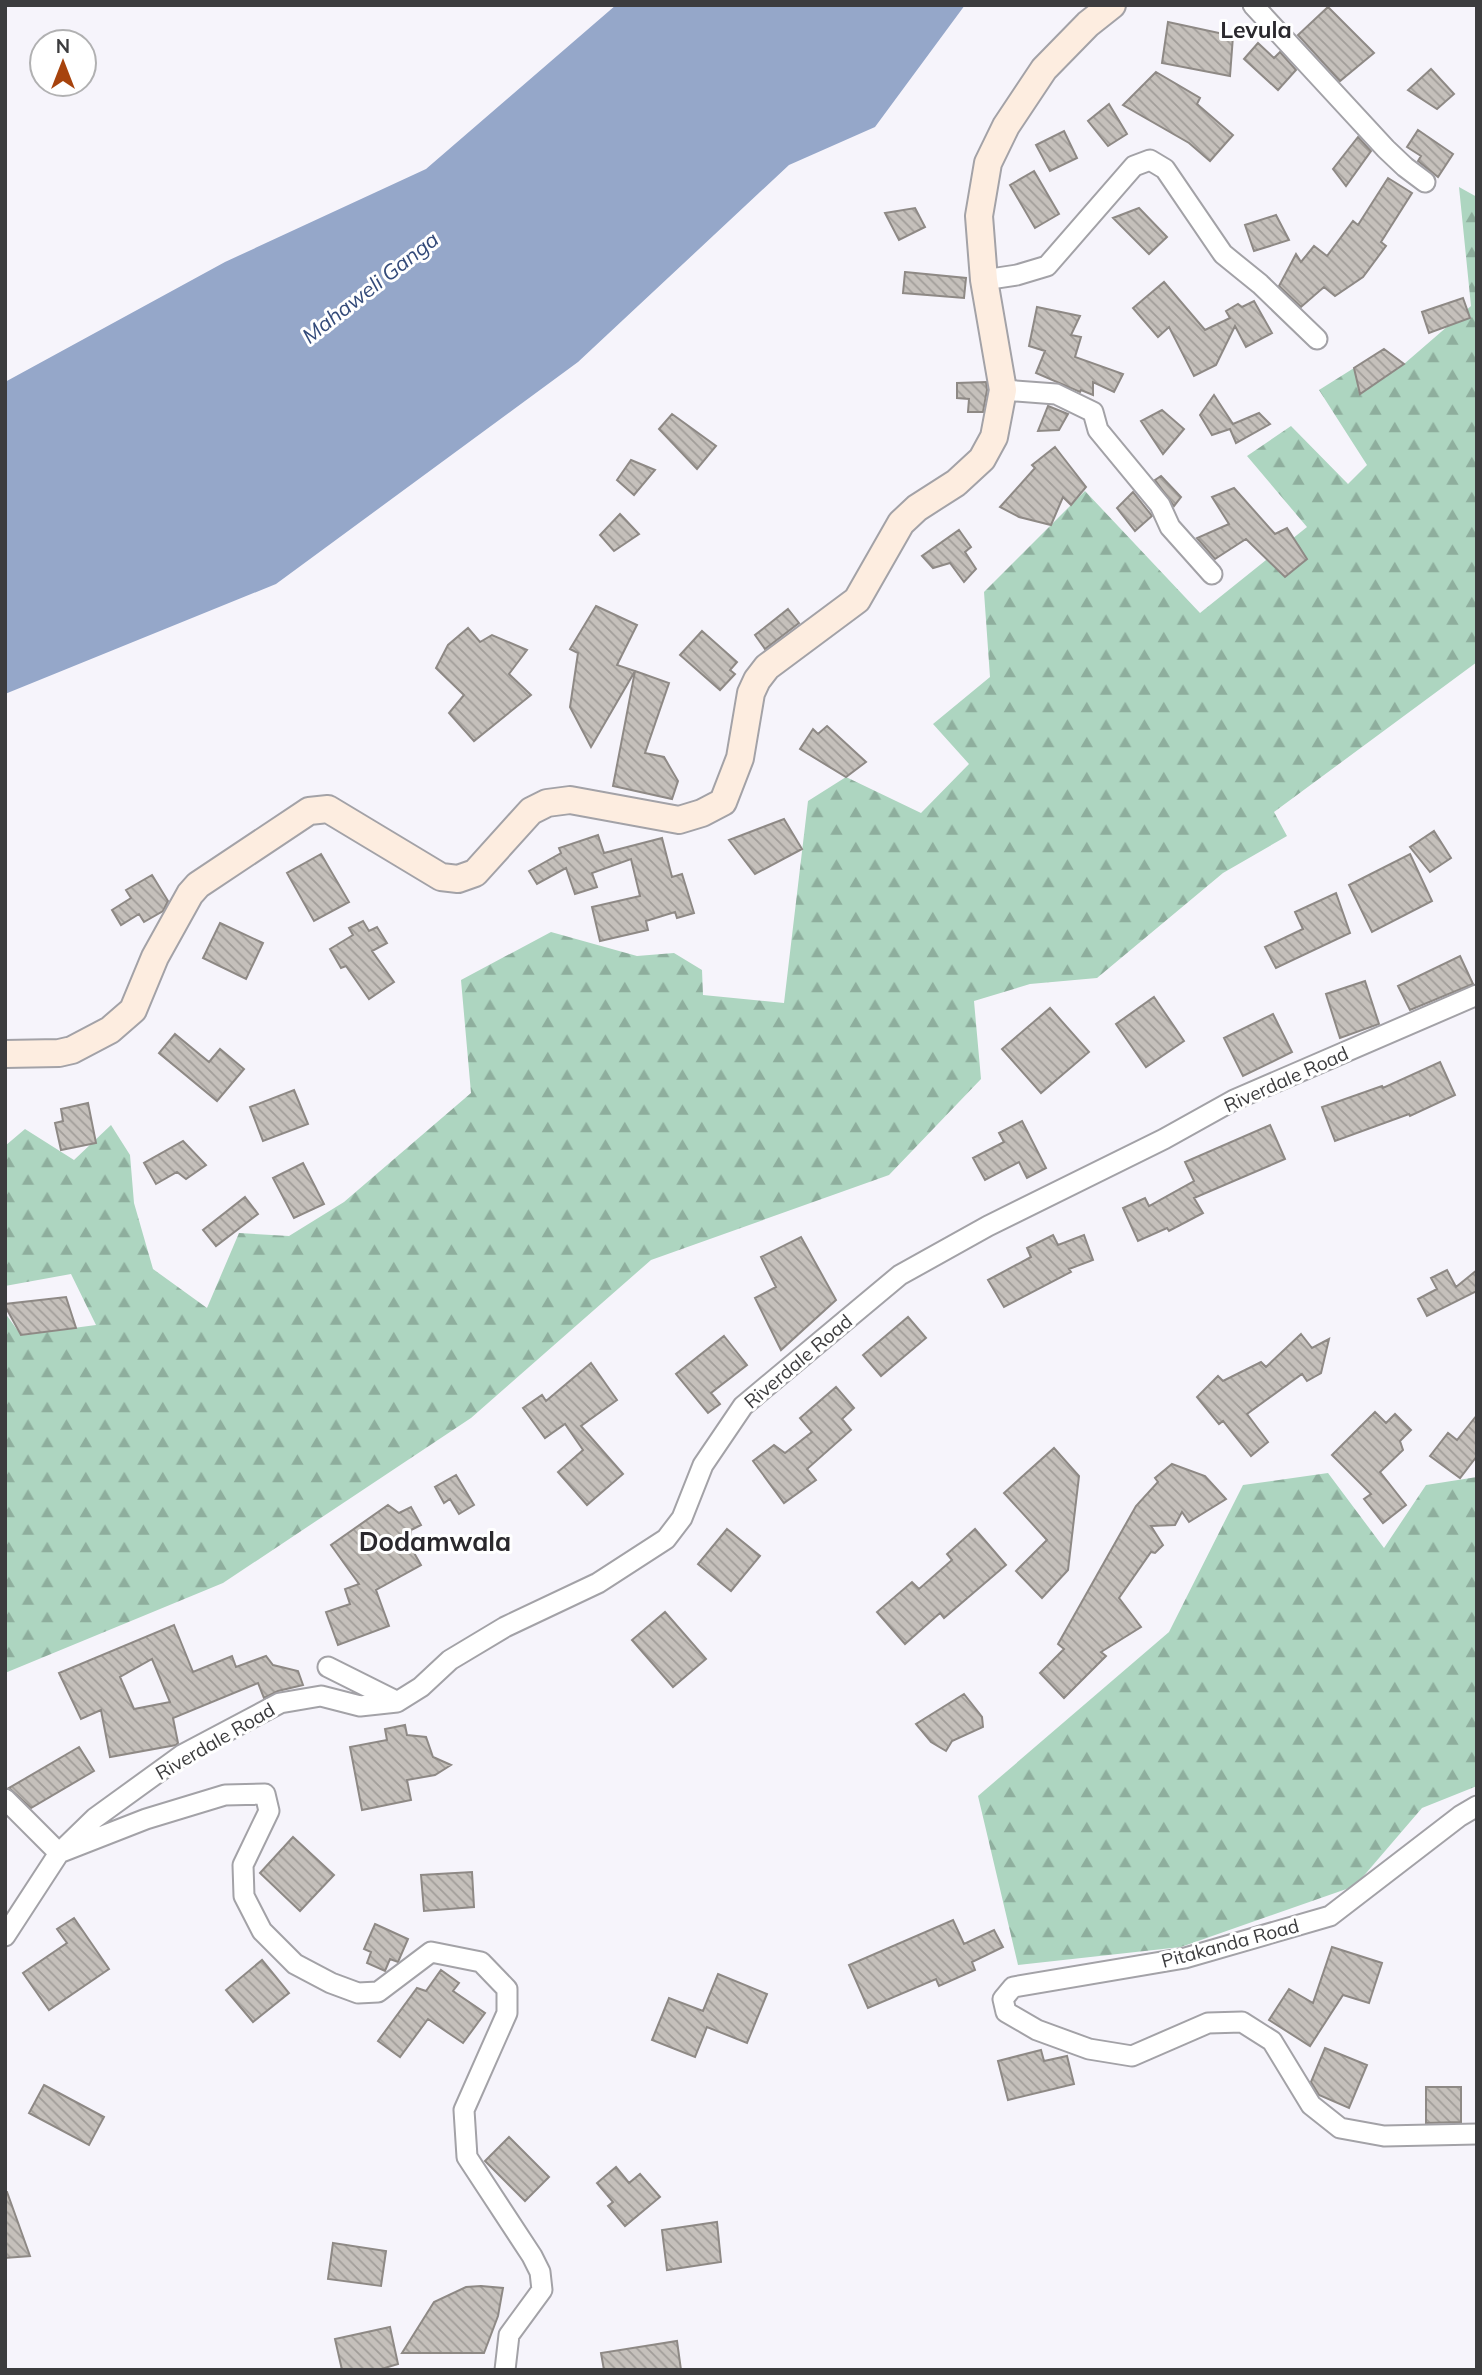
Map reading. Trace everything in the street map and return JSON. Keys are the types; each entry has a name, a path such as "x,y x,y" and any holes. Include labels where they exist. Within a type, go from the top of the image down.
{"street":[{"path":"5,1054 59,1053 72,1050 110,1030 133,1010 155,957 190,894 198,885 309,811 328,808 441,877 458,879 475,873 531,811 547,803 570,800 678,820 702,813 723,802 740,758 751,694 757,680 767,667 857,600 901,523 917,508 956,483 982,459 994,438 1003,390 984,280 979,216 988,163 1006,126 1044,69 1088,23 1112,5"},
{"path":"1253,5 1386,149 1426,183"},
{"path":"984,280 1017,275 1047,266 1134,166 1150,160 1165,169 1223,254 1260,284 1317,339"},
{"path":"1003,390 1056,394 1093,412 1098,430 1160,505 1170,527 1212,575"},
{"name":"Riverdale Road","path":"5,1936 59,1853 94,1818 182,1755 280,1703 321,1696 360,1706 397,1702 421,1687 450,1660 494,1633 597,1583 666,1539 682,1518 703,1465 743,1406 900,1275 988,1226 1164,1139 1234,1100 1477,995"},
{"path":"328,1667 397,1702"},
{"path":"5,1799 59,1853 146,1819 225,1795 265,1794 268,1811 243,1864 244,1896 262,1931 295,1964 331,1983 358,1993 378,1992 431,1952 481,1962 507,1989 507,2014 464,2110 467,2157 533,2256 540,2273 542,2290 509,2335 505,2370"},
{"name":"Pitakanda Road","path":"1477,1806 1460,1816 1329,1916 1185,1958 1013,1987 1003,1999 1006,2012 1037,2030 1089,2049 1132,2056 1208,2023 1242,2022 1272,2041 1311,2105 1340,2128 1384,2136 1477,2134"}],"green space":[{"path":"1459,187 1477,197 1477,662 1274,812 1287,836 1223,873 1097,978 1030,984 974,1001 981,1079 889,1175 651,1260 471,1418 223,1583 5,1673 5,1313 21,1335 96,1325 71,1274 5,1286 5,1146 25,1129 74,1160 111,1125 130,1155 134,1203 153,1269 207,1308 239,1233 289,1236 344,1202 471,1093 461,980 551,932 637,956 674,953 702,970 703,995 784,1003 808,801 846,777 921,813 969,764 933,724 990,677 984,592 1085,491 1200,613 1307,527 1247,456 1291,426 1348,484 1367,465 1319,390 1354,368 1361,393 1404,364 1471,306"},
{"path":"1328,1473 1384,1548 1426,1485 1477,1477 1477,1786 1422,1808 1355,1886 1181,1947 1018,1965 978,1796 1169,1632 1243,1485"}],"water":[{"name":"Mahaweli Ganga","path":"616,5 965,5 875,127 789,165 578,362 276,584 5,694 5,382 225,262 426,169"}],"building":[{"path":"1328,7 1374,53 1340,81 1298,35"},
{"path":"1168,22 1233,36 1230,76 1162,63"},
{"path":"1258,43 1274,58 1280,52 1296,70 1278,90 1244,59"},
{"path":"1431,69 1454,94 1437,109 1408,90"},
{"path":"1156,72 1200,98 1197,104 1233,135 1210,161 1189,143 1123,105"},
{"path":"1109,104 1127,134 1108,146 1088,121"},
{"path":"1418,130 1453,154 1438,177 1418,161 1421,156 1407,147"},
{"path":"1064,131 1077,158 1050,171 1036,145"},
{"path":"1358,137 1371,151 1346,186 1333,169"},
{"path":"1034,171 1059,214 1035,228 1010,185"},
{"path":"1388,178 1412,193 1381,242 1386,246 1363,277 1335,296 1324,287 1301,307 1279,286 1296,254 1301,262 1314,246 1327,256 1353,221 1358,225"},
{"path":"915,208 925,227 899,240 885,213"},
{"path":"1139,208 1167,237 1149,254 1113,218"},
{"path":"1276,215 1289,240 1254,251 1245,225"},
{"path":"905,272 966,278 964,298 903,293"},
{"path":"1164,282 1205,330 1230,318 1226,311 1238,304 1242,307 1254,301 1272,333 1246,347 1235,326 1216,365 1194,376 1169,327 1158,337 1133,308"},
{"path":"1463,298 1470,318 1429,333 1422,312"},
{"path":"1037,307 1080,316 1071,335 1081,337 1075,357 1123,374 1114,392 1093,382 1093,395 1081,390 1080,392 1036,373 1045,351 1029,346"},
{"path":"1384,349 1404,364 1360,394 1354,368"},
{"path":"986,382 983,412 968,412 969,399 957,398 957,383"},
{"path":"1214,395 1233,424 1259,413 1270,424 1236,443 1230,429 1212,435 1200,415"},
{"path":"1048,406 1068,414 1059,430 1038,431"},
{"path":"1162,410 1184,429 1163,454 1141,421"},
{"path":"672,414 716,446 697,469 659,429"},
{"path":"1055,447 1086,487 1071,505 1063,497 1051,525 1019,517 1000,507 1035,468 1032,465"},
{"path":"631,460 655,470 634,495 617,480"},
{"path":"1161,476 1181,497 1174,506 1155,480"},
{"path":"1234,488 1275,534 1287,528 1307,559 1285,577 1246,539 1215,559 1197,538 1229,524 1212,497"},
{"path":"1133,492 1152,516 1135,531 1117,508"},
{"path":"620,514 639,534 614,551 600,535"},
{"path":"959,530 971,547 965,552 976,569 964,582 950,563 933,568 922,556"},
{"path":"596,606 637,625 617,665 635,671 591,747 570,707 578,653 570,649"},
{"path":"788,609 799,623 765,649 755,635"},
{"path":"468,628 480,642 492,635 527,650 509,674 531,695 474,741 449,713 464,695 436,668 448,645"},
{"path":"702,631 737,662 730,670 735,674 720,690 680,655"},
{"path":"635,671 669,683 645,753 664,757 678,781 672,799 613,786"},
{"path":"827,726 866,762 846,777 800,749 813,729 818,734"},
{"path":"784,819 802,849 755,874 729,840"},
{"path":"1434,831 1451,858 1430,872 1410,847"},
{"path":"598,835 604,853 662,838 672,877 682,874 694,913 677,918 675,912 646,921 648,930 600,941 592,907 640,896 631,859 592,873 597,887 575,894 566,868 537,884 529,871 561,853 559,848"},
{"path":"321,854 349,902 314,921 287,873"},
{"path":"1410,854 1432,901 1372,932 1349,885"},
{"path":"152,875 168,901 163,911 144,922 139,914 121,925 112,910 131,898 126,890"},
{"path":"1336,893 1350,933 1276,968 1265,947 1303,929 1295,912"},
{"path":"363,921 369,931 377,927 387,943 372,951 394,982 369,999 346,966 341,968 330,949 353,935 349,928"},
{"path":"220,923 263,943 246,979 203,958"},
{"path":"1460,956 1473,984 1410,1010 1398,986"},
{"path":"1365,981 1379,1024 1340,1038 1326,994"},
{"path":"1154,997 1184,1041 1146,1067 1116,1024"},
{"path":"1050,1008 1089,1052 1041,1093 1002,1049"},
{"path":"1273,1014 1292,1052 1243,1076 1224,1038"},
{"path":"175,1034 209,1062 220,1049 244,1069 217,1101 159,1053"},
{"path":"1440,1062 1455,1095 1410,1116 1409,1114 1335,1141 1322,1107 1382,1086 1383,1088"},
{"path":"294,1090 308,1124 263,1141 250,1107"},
{"path":"88,1103 96,1143 61,1150 55,1123 63,1121 61,1109"},
{"path":"1022,1121 1046,1168 1027,1178 1019,1162 985,1180 973,1158 1004,1142 999,1133"},
{"path":"1270,1125 1285,1159 1194,1198 1203,1213 1169,1231 1167,1228 1138,1241 1123,1208 1145,1198 1149,1206 1194,1181 1185,1162"},
{"path":"183,1141 206,1165 186,1179 177,1172 156,1184 144,1163"},
{"path":"303,1163 324,1204 294,1218 273,1178"},
{"path":"245,1197 258,1214 216,1246 203,1230"},
{"path":"1053,1235 1058,1245 1084,1235 1093,1260 1069,1269 1071,1272 1004,1307 988,1280 1031,1257 1027,1248"},
{"path":"801,1237 836,1300 781,1350 755,1298 776,1287 761,1257"},
{"path":"1447,1270 1456,1287 1477,1270 1477,1291 1427,1316 1418,1299 1437,1289 1431,1278"},
{"path":"66,1297 76,1328 21,1335 5,1306 5,1304"},
{"path":"908,1317 926,1338 881,1376 863,1355"},
{"path":"1301,1334 1312,1348 1329,1339 1321,1373 1307,1381 1302,1374 1247,1414 1268,1442 1251,1456 1223,1421 1219,1424 1197,1397 1218,1376 1223,1381 1261,1362 1266,1367"},
{"path":"724,1336 747,1365 711,1393 720,1404 708,1413 676,1374"},
{"path":"591,1363 617,1400 581,1426 623,1474 587,1505 558,1472 583,1450 565,1424 545,1438 523,1408 542,1395 546,1401"},
{"path":"836,1387 854,1408 842,1419 851,1430 807,1469 816,1480 784,1503 753,1461 774,1445 785,1453 812,1432 800,1418"},
{"path":"1375,1412 1386,1423 1395,1414 1411,1430 1400,1441 1403,1450 1380,1472 1406,1505 1383,1523 1364,1499 1371,1494 1332,1455"},
{"path":"1477,1415 1477,1456 1460,1478 1430,1456 1448,1433 1457,1440"},
{"path":"1054,1448 1079,1476 1068,1570 1042,1598 1016,1571 1047,1540 1004,1493"},
{"path":"1172,1464 1205,1476 1226,1499 1189,1522 1182,1512 1175,1525 1151,1526 1163,1545 1155,1553 1151,1552 1119,1598 1141,1627 1101,1652 1106,1656 1064,1698 1040,1673 1064,1649 1058,1644 1136,1506 1158,1482 1155,1478"},
{"path":"456,1475 474,1505 459,1514 450,1499 444,1503 435,1487"},
{"path":"388,1505 399,1513 411,1507 421,1525 411,1530 409,1544 421,1565 376,1590 389,1626 338,1645 326,1612 350,1604 345,1589 359,1584 331,1545"},
{"path":"727,1529 760,1556 731,1591 698,1564"},
{"path":"975,1529 1006,1565 944,1618 940,1613 905,1644 877,1612 912,1582 919,1589 952,1560 947,1554"},
{"path":"665,1612 706,1659 673,1687 632,1640"},
{"path":"174,1625 193,1672 232,1656 236,1667 266,1656 273,1665 298,1671 303,1685 278,1691 264,1698 258,1683 173,1718 178,1743 176,1745 110,1757 101,1710 81,1719 59,1673","holes":["152,1659 170,1702 134,1709 120,1677"]},
{"path":"964,1694 982,1717 983,1727 952,1741 946,1751 931,1742 916,1724"},
{"path":"405,1725 407,1735 426,1737 433,1757 451,1765 435,1775 407,1780 411,1800 362,1810 350,1747 387,1740 385,1729"},
{"path":"79,1747 94,1771 31,1808 9,1788"},
{"path":"293,1837 334,1875 300,1911 260,1873"},
{"path":"472,1872 474,1907 424,1911 421,1875"},
{"path":"74,1918 109,1969 49,2010 23,1973 67,1943 57,1929"},
{"path":"953,1920 964,1944 994,1930 1003,1947 972,1962 975,1970 939,1986 936,1979 868,2008 849,1965"},
{"path":"375,1924 408,1939 398,1962 390,1959 385,1971 367,1963 371,1952 364,1949"},
{"path":"1332,1947 1382,1963 1369,2003 1343,1995 1310,2046 1269,2020 1289,1989 1313,2003"},
{"path":"262,1960 289,1993 253,2022 226,1990"},
{"path":"441,1970 459,1983 453,1991 485,2013 463,2043 428,2019 400,2057 378,2041 417,1988 426,1991"},
{"path":"718,1974 767,1994 747,2043 707,2027 695,2057 652,2040 669,1998 703,2011"},
{"path":"1325,2048 1367,2065 1349,2108 1319,2095 1311,2082"},
{"path":"1041,2050 1044,2061 1067,2056 1074,2084 1008,2100 998,2061"},
{"path":"44,2085 104,2117 89,2145 29,2113"},
{"path":"1426,2087 1461,2087 1461,2122 1426,2123"},
{"path":"509,2137 549,2177 525,2201 485,2161"},
{"path":"616,2167 629,2183 640,2174 660,2197 625,2226 608,2206 613,2202 597,2183"},
{"path":"7,2192 30,2256 5,2258"},
{"path":"717,2222 721,2262 667,2270 662,2230"},
{"path":"333,2243 386,2251 381,2286 328,2279"},
{"path":"466,2287 503,2288 498,2316 484,2353 402,2353 434,2302"},
{"path":"390,2327 398,2364 378,2370 342,2370 335,2339"},
{"path":"677,2341 681,2370 604,2370 601,2353"}],"district":[{"name":"Levula","path":"1256,29"},
{"name":"Dodamwala","path":"435,1541"}]}
